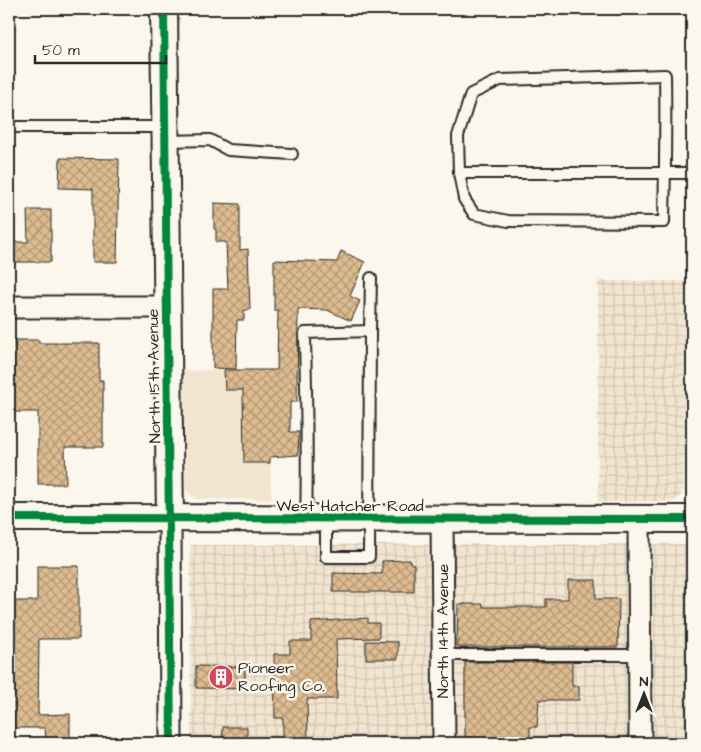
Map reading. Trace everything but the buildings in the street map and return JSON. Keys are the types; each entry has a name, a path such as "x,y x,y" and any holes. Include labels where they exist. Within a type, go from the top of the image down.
{"street":[{"name":"North 15th Avenue","path":"164,9 171,743"},
{"path":"9,307 167,307"},
{"name":"West Hatcher Road","path":"9,518 170,520 692,519"},
{"path":"639,519 640,743"},
{"name":"North 14th Avenue","path":"442,520 444,743"}],"lane":[{"path":"664,75 664,222 508,221 474,214 464,199 459,173 458,136 471,94 500,80 664,75"},
{"path":"9,127 166,134 210,140 228,150 292,154"},
{"path":"459,173 692,173"},
{"path":"370,331 305,333 304,397 316,520 326,557 370,557 371,278"},
{"path":"444,655 640,655"}],"shaded area":[{"path":"598,281 685,281 684,490 680,497 674,501 598,502"},
{"path":"270,370 271,499 195,499 186,490 183,371"},
{"path":"692,544 692,743 191,743 190,545"}],"cycle path":[{"path":"164,9 171,743"},
{"path":"9,518 692,519"}],"place":[{"name":"Pioneer Roofing Co.","path":"221,677"}]}
